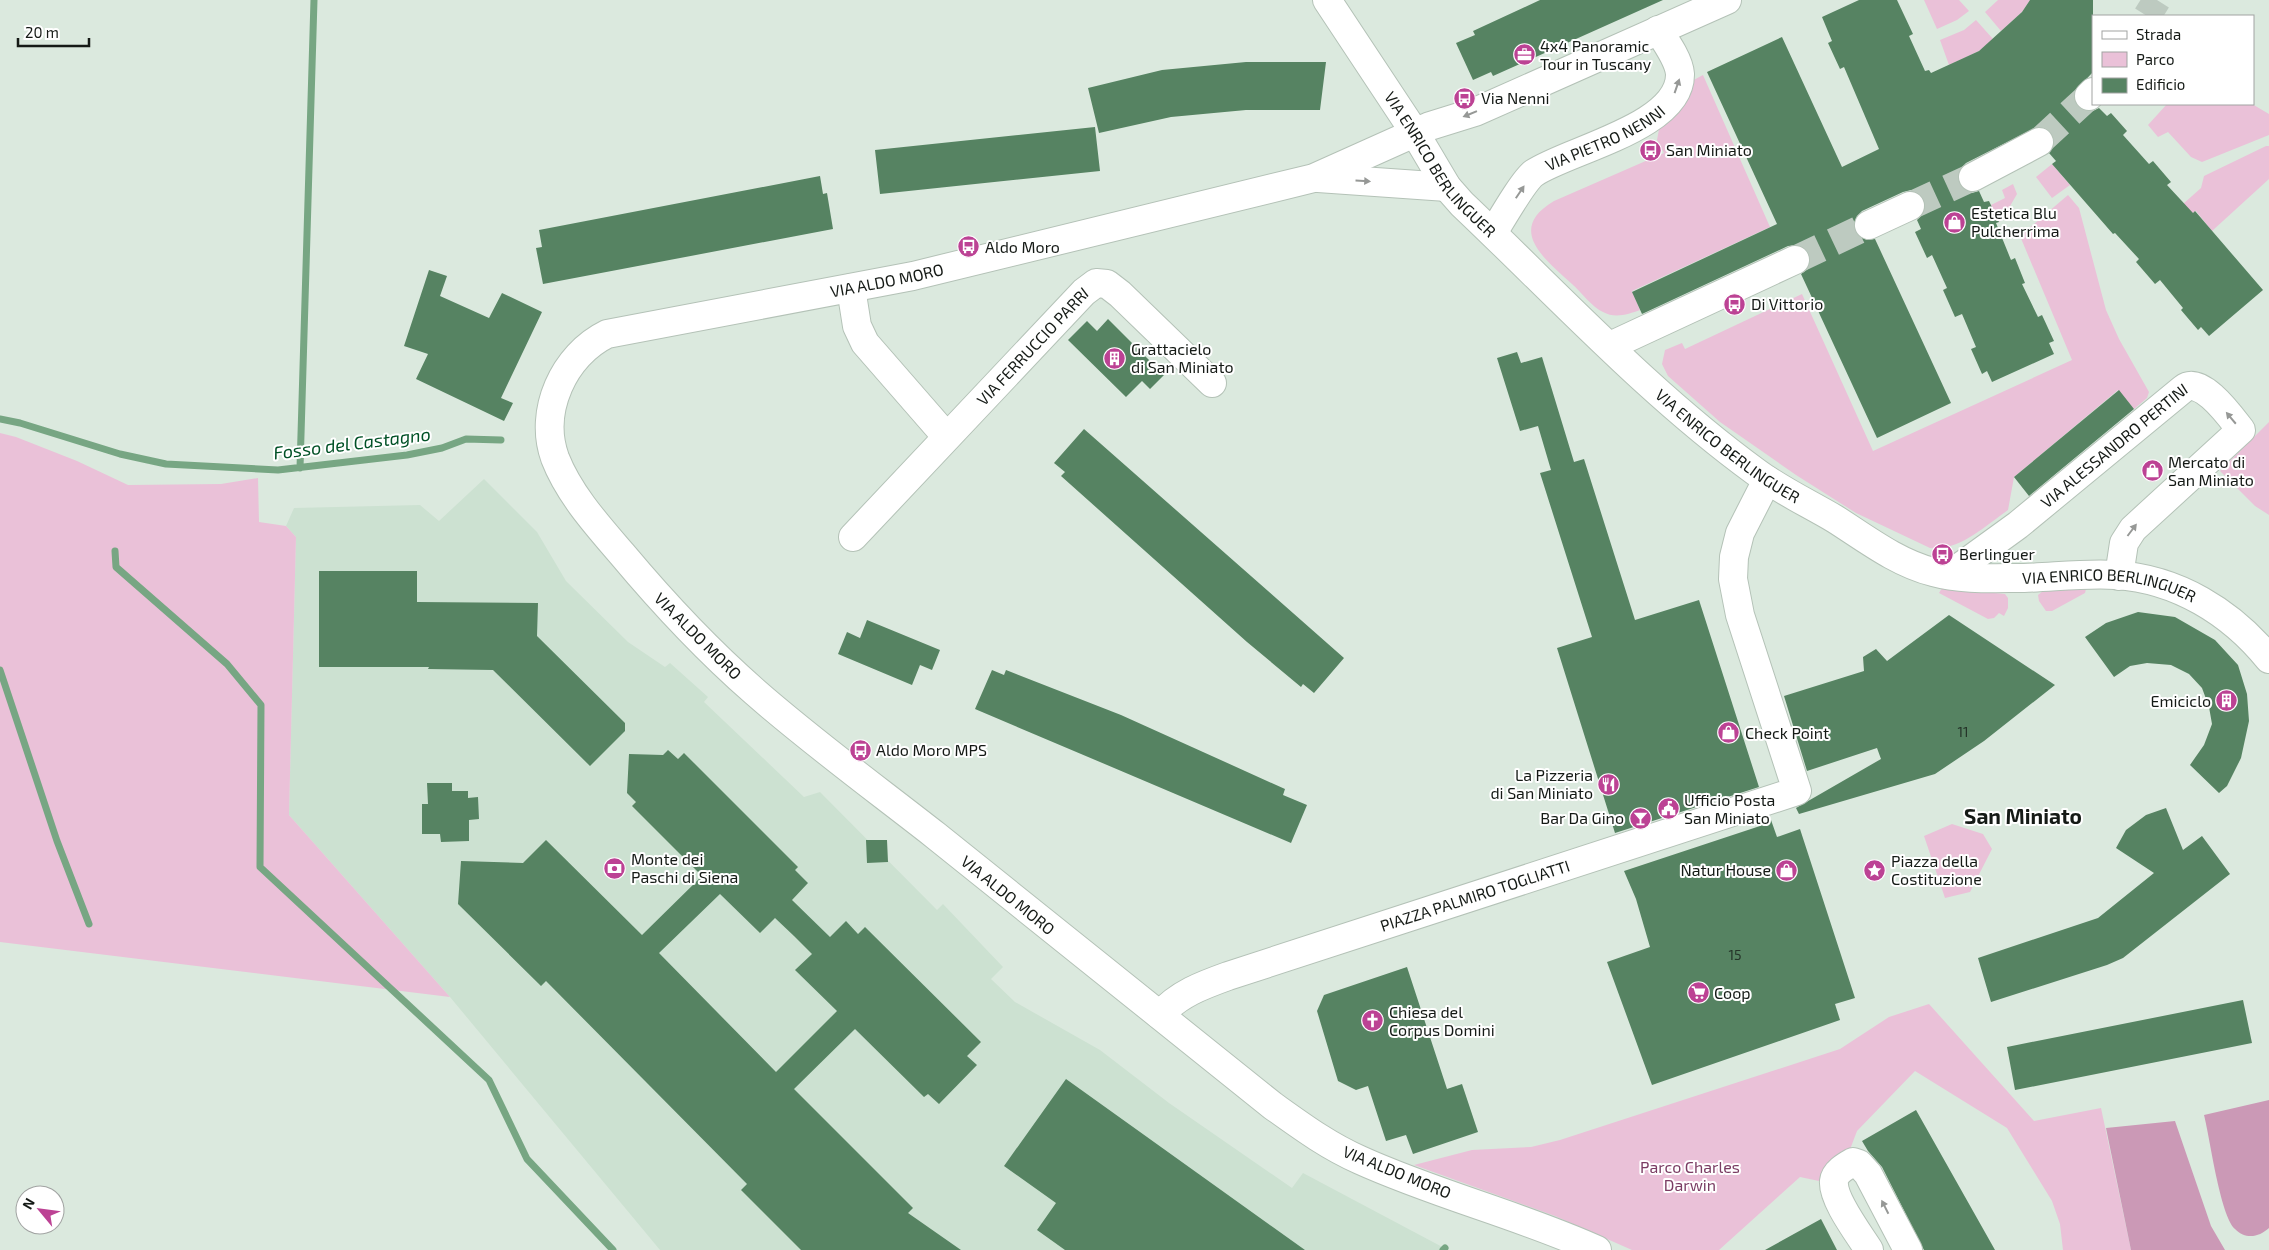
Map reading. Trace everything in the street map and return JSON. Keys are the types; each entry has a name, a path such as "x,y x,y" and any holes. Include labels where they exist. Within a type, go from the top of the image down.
{"street":[{"name":"VIA ENRICO BERLINGUER","path":"1327,0 1415,133 1448,187 1610,346 1704,431 1767,480 1900,558 1921,568 1949,575 2016,578 2119,576 2162,584 2204,602 2238,626 2269,659"},
{"path":"1415,133 1430,126 1475,112 1727,0"},
{"name":"VIA PIETRO NENNI","path":"1493,233 1532,174 1639,125 1660,111 1673,96 1678,86 1679,69 1658,30"},
{"name":"VIA ALDO MORO","path":"1415,133 1314,178 985,259 850,288 618,330 598,338 571,364 556,394 550,433 556,460 563,475 585,509 630,564 690,631 748,686 880,794 1273,1106 1340,1150 1381,1169 1498,1210 1597,1250"},
{"path":"1973,177 2039,142"},
{"name":"VIA ALDO MORO","path":"1314,178 1448,187"},
{"path":"1869,225 1910,206"},
{"path":"1610,346 1795,260"},
{"name":"VIA FERRUCCIO PARRI","path":"852,537 1084,292 1096,283 1107,284 1120,294 1212,383"},
{"path":"850,288 857,326 865,343 946,436"},
{"name":"VIA ALESSANDRO PERTINI","path":"1949,575 2018,525 2183,388 2192,384 2199,386 2215,400 2241,430 2132,529 2124,542 2119,576"},
{"name":"PIAZZA PALMIRO TOGLIATTI","path":"1160,1015 1180,997 1228,976 1797,791 1742,624 1734,579 1734,557 1740,533 1767,480"},
{"path":"2016,578 2011,553 2018,525"},
{"path":"1869,1250 1845,1211 1835,1187 1834,1179 1838,1173 1853,1162 1860,1164 1868,1174 1908,1250"}],"shaded area":[{"name":"Monte dei Paschi di Siena","path":"484,479 537,532 566,581 628,642 665,667 670,663 708,697 704,702 804,797 820,792 937,910 943,904 1003,967 991,979 1015,1002 1100,1050 1169,1103 1292,1188 1303,1173 1448,1250 660,1250 450,997 289,815 296,537 286,526 294,508 420,505 439,521"},
{"path":"2269,1100 2269,1228 2261,1234 2248,1236 2235,1229 2225,1209 2204,1115"},
{"path":"2175,1121 2211,1226 2225,1250 2131,1250 2106,1128"}],"green space":[{"path":"1924,0 1959,0 1969,11 1957,20 1937,29"},
{"path":"1998,0 2030,0 2022,12 2001,31 1985,12"},
{"path":"1976,20 1993,39 1979,51 1949,65 1940,40 1964,30"},
{"path":"1703,75 1770,227 1632,291 1640,310 1622,315 1608,314 1599,310 1591,303 1542,255 1531,234 1532,223 1540,212 1554,201 1664,153 1657,140 1660,124 1690,82"},
{"path":"2166,105 2254,105 2269,114 2269,135 2202,162 2191,157 2168,132 2158,137 2148,125"},
{"path":"2269,146 2269,179 2212,231 2196,211 2191,214 2183,204 2201,188 2204,176"},
{"path":"2052,164 2070,185 2052,198 2036,177"},
{"path":"2013,184 2017,194 1999,222 1991,205 2005,198 2002,190"},
{"path":"2068,195 2079,208 2106,310 2119,339 2149,392 2147,398 2134,409 2118,390 2014,477 2008,510 1962,542 1952,546 1930,548 1856,513 1796,475 1720,422 1668,376 1662,364 1665,350 1682,343 1685,349 1802,294 1873,451 2072,360 2020,236"},
{"path":"2269,422 2269,515 2255,506 2220,471"},
{"path":"0,433 16,437 77,461 128,485 221,484 258,478 259,522 286,526 296,537 289,815 450,997 0,942"},
{"path":"1942,588 2005,594 2008,598 2008,608 2004,616 1999,613 1994,618 1988,619 1939,593"},
{"path":"2086,589 2085,593 2052,611 2046,611 2039,601 2038,595 2043,591"},
{"path":"1952,824 1983,834 1992,849 1970,892 1945,898 1924,836"},
{"name":"Parco Charles Darwin","path":"1929,1004 2034,1121 2101,1108 2131,1250 2063,1250 2060,1224 2052,1201 2007,1128 1915,1071 1857,1131 1849,1152 1819,1181 1800,1177 1719,1250 1632,1250 1555,1216 1414,1165 1472,1150 1531,1147 1560,1140 1840,1049 1889,1017"}],"building":[{"path":"1540,0 1663,0 1493,76 1491,72 1473,80 1456,43 1475,35 1473,31"},
{"path":"1859,0 1897,0 1913,34 1909,36 1925,71 1929,70 1931,73 1979,51 2022,12 2030,0 2093,0 2092,73 2074,92 2074,100 2078,107 2085,111 2093,111 2099,108 2107,116 2111,113 2127,131 2123,135 2149,164 2153,161 2171,182 2167,185 2193,213 2195,211 2263,290 2209,336 2201,327 2198,330 2160,280 2155,284 2136,262 2139,259 2115,233 2113,234 2052,164 2056,161 2049,153 2055,143 2053,135 2047,129 2039,126 1966,163 1960,169 1957,177 1959,185 1964,190 1972,193 1979,191 1984,202 1989,201 1999,222 1996,223 2011,260 2015,258 2025,283 2022,284 2038,317 2042,315 2054,341 2049,343 2054,354 1992,382 1987,371 1982,374 1971,349 1976,347 1962,314 1955,317 1943,290 1947,288 1932,255 1927,258 1915,232 1921,229 1917,220 1925,208 1924,200 1919,193 1911,190 1903,192 1862,211 1854,223 1855,231 1860,237 1867,240 1875,239 1951,403 1877,438 1801,274 1808,269 1810,262 1809,254 1804,248 1797,245 1788,246 1642,314 1632,292 1777,224 1707,72 1782,37 1842,167 1879,149 1844,67 1840,69 1828,43 1832,41 1822,17"},
{"path":"1246,62 1326,62 1320,110 1246,110 1171,117 1099,133 1088,88 1162,70"},
{"path":"1095,127 1100,171 880,194 875,150"},
{"path":"820,176 823,194 827,193 833,229 543,284 536,248 542,247 539,230"},
{"path":"429,270 447,276 440,296 489,318 502,293 542,312 501,398 513,403 504,421 416,379 428,354 404,346"},
{"name":"Grattacielo di San Miniato","path":"1108,319 1164,375 1150,389 1142,381 1126,397 1068,340 1087,321 1097,331"},
{"path":"1517,352 1521,363 1542,357 1574,462 1584,459 1635,620 1699,600 1759,787 1615,833 1557,648 1592,637 1540,473 1551,470 1538,426 1520,431 1497,358"},
{"path":"2119,390 2134,409 2029,496 2014,477"},
{"path":"1084,429 1344,658 1314,693 1303,684 1301,687 1247,642 1061,476 1065,472 1054,463"},
{"path":"319,571 417,571 417,602 538,603 537,636 625,723 625,731 590,766 493,670 428,669 429,667 319,667"},
{"name":"Emiciclo","path":"2138,612 2175,617 2215,640 2238,665 2247,694 2249,721 2241,758 2227,786 2219,793 2190,765 2204,745 2212,724 2209,707 2202,688 2189,674 2171,665 2147,663 2130,666 2114,677 2085,637 2106,623"},
{"path":"1949,615 2055,685 1984,741 1935,774 1799,814 1796,808 1881,759 1877,748 1807,771 1784,696 1864,671 1863,657 1876,649 1887,661"},
{"path":"867,620 940,650 932,670 920,665 912,685 838,654 847,632 860,638"},
{"path":"992,670 1004,675 1006,670 1121,715 1285,789 1283,795 1307,805 1291,843 975,709"},
{"path":"668,750 678,759 684,753 798,867 795,870 808,883 792,900 830,937 846,921 858,934 865,927 981,1042 967,1056 977,1065 939,1104 928,1094 924,1097 855,1029 794,1089 913,1208 908,1213 961,1250 801,1250 741,1190 747,1184 546,981 541,986 458,904 461,861 523,863 546,840 642,935 702,876 632,806 636,802 627,793 629,754 663,755","holes":["720,894 760,933 775,918 812,954 795,970 837,1011 776,1072 659,953"]},
{"path":"427,783 452,783 452,791 468,791 468,798 478,797 479,819 469,820 469,841 441,842 440,834 422,834 422,804 428,804"},
{"path":"2166,808 2183,850 2202,836 2230,874 2123,958 2107,965 1991,1002 1978,958 2098,918 2154,873 2116,848 2126,830 2146,815"},
{"path":"1771,820 1777,837 1800,829 1855,998 1835,1004 1840,1020 1652,1085 1607,962 1650,947 1636,899 1624,871 1760,826"},
{"path":"866,840 887,840 888,862 867,863"},
{"name":"Chiesa del Corpus Domini","path":"1407,967 1447,1089 1462,1084 1478,1132 1413,1154 1406,1135 1386,1141 1368,1086 1356,1090 1338,1081 1317,1011 1324,995"},
{"path":"2243,1000 2252,1043 2015,1090 2007,1047"},
{"path":"1066,1079 1305,1250 1065,1250 1037,1230 1056,1203 1004,1166"},
{"path":"1916,1110 1995,1250 1924,1250 1882,1167 1862,1141"},
{"path":"1821,1219 1837,1250 1765,1250"}],"waterway":[{"path":"300,468 314,0"},
{"name":"Fosso del Castagno","path":"0,419 20,423 120,454 166,464 278,470 407,455 442,448 466,439 501,440"},
{"path":"115,551 116,567 227,664 261,705 260,867 489,1080 527,1159 613,1250"},
{"path":"0,670 57,841 89,924"}],"tunnel":[{"path":"2148,15 2157,0"},
{"path":"2039,142 2089,96"},
{"path":"1910,206 1973,177"},
{"path":"1795,260 1869,225"}],"place":[{"name":"4x4 Panoramic Tour in Tuscany","path":"1524,55"},
{"name":"Via Nenni","path":"1465,98"},
{"name":"San Miniato","path":"1650,150"},
{"name":"Estetica Blu Pulcherrima","path":"1955,222"},
{"name":"Aldo Moro","path":"969,247"},
{"name":"Di Vittorio","path":"1735,304"},
{"name":"Grattacielo di San Miniato","path":"1115,358"},
{"name":"Mercato di San Miniato","path":"2152,471"},
{"name":"Berlinguer","path":"1943,554"},
{"name":"Emiciclo","path":"2227,701"},
{"name":"Check Point","path":"1729,733"},
{"name":"Aldo Moro MPS","path":"860,750"},
{"name":"La Pizzeria di San Miniato","path":"1609,784"},
{"name":"Ufficio Posta San Miniato","path":"1668,809"},
{"name":"Bar Da Gino","path":"1640,818"},
{"name":"Monte dei Paschi di Siena","path":"615,868"},
{"name":"Natur House","path":"1787,870"},
{"name":"Piazza della Costituzione","path":"1875,870"},
{"name":"Coop","path":"1698,993"},
{"name":"Chiesa del Corpus Domini","path":"1373,1021"}],"district":[{"name":"San Miniato","path":"2023,817"}]}
